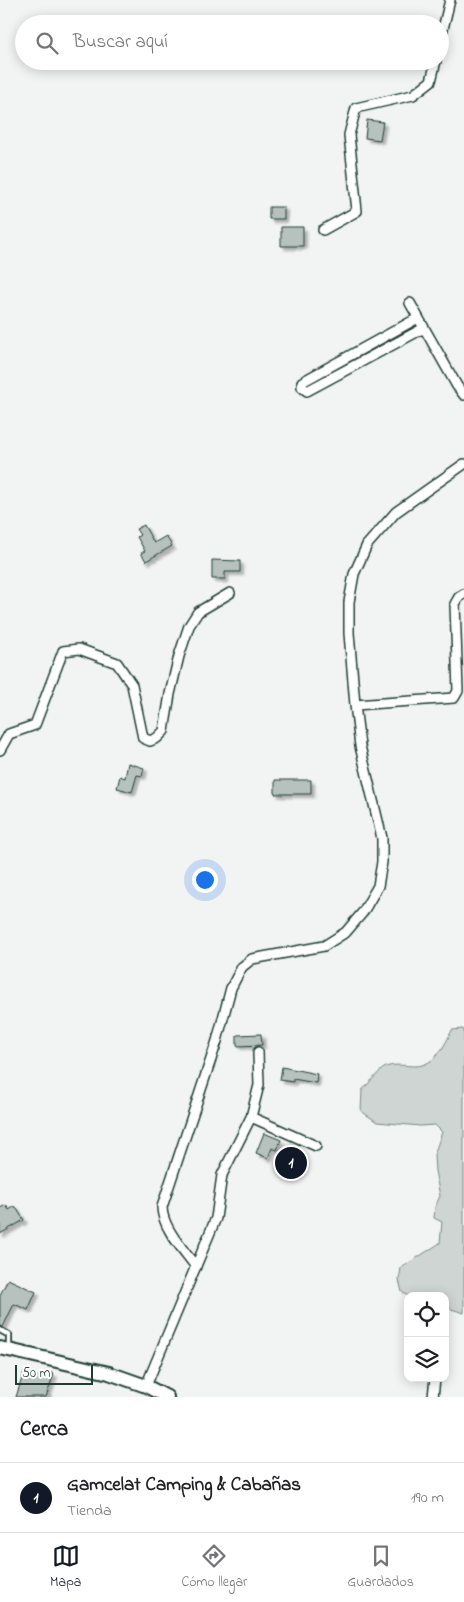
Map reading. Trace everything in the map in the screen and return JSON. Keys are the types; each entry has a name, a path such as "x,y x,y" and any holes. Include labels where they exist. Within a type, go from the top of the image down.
{"main road":[{"path":"4,1349 109,1373 146,1386 167,1397"}],"street":[{"path":"446,15 450,0"},
{"path":"323,230 357,210 349,135 356,108 413,95 431,81 434,70"},
{"path":"410,303 464,395"},
{"path":"418,318 302,382 302,388 307,391 424,328"},
{"path":"196,1267 166,1224 162,1216 162,1206 217,1040 231,988 242,967 252,959 324,946 346,932 363,912 378,886 382,862 382,838 360,746 355,705 349,602 354,574 367,545 396,512 464,464"},
{"path":"0,750 8,734 35,725 63,651 79,650 117,664 132,685 143,738 150,741 157,738 164,731 170,694 190,626 198,612 230,593"},
{"path":"355,705 454,698 458,691 455,604 464,594"},
{"path":"146,1386 216,1218 222,1176 251,1118 259,1085 258,1052"},
{"path":"251,1118 316,1146"},
{"path":"433,1397 435,1382"}],"lane":[{"path":"0,1330 8,1335 4,1349"}],"shaded area":[{"path":"463,1029 464,1031 464,1313 449,1308 449,1292 404,1293 399,1280 401,1268 440,1243 442,1222 434,1218 435,1207 440,1196 434,1155 442,1132 435,1125 420,1126 377,1122 361,1111 362,1090 382,1070 388,1066 422,1065 434,1059 452,1030"}],"building":[{"path":"367,120 383,122 380,140 365,138"},
{"path":"269,207 284,207 284,219 269,219"},
{"path":"281,227 303,227 303,246 281,246"},
{"path":"144,525 154,543 166,536 172,546 146,561 141,553 145,551 137,537 140,535 136,529"},
{"path":"212,560 240,561 240,572 225,572 225,579 212,579"},
{"path":"128,763 144,768 142,776 137,775 132,792 117,788 120,776 125,778"},
{"path":"275,780 311,780 311,794 275,794"},
{"path":"261,1034 262,1045 237,1046 237,1035"},
{"path":"282,1067 317,1074 316,1083 293,1079 293,1082 280,1080"},
{"path":"264,1133 281,1140 277,1150 272,1148 268,1158 256,1153"},
{"path":"6,1205 9,1210 15,1206 24,1220 0,1234 0,1208"},
{"path":"8,1279 36,1292 28,1310 14,1304 3,1327 0,1326 0,1295"},
{"path":"46,1371 54,1374 46,1397 16,1397 24,1372 44,1378"}],"place":[{"name":"Gamcelat Camping & Cabañas","path":"291,1163"}]}
